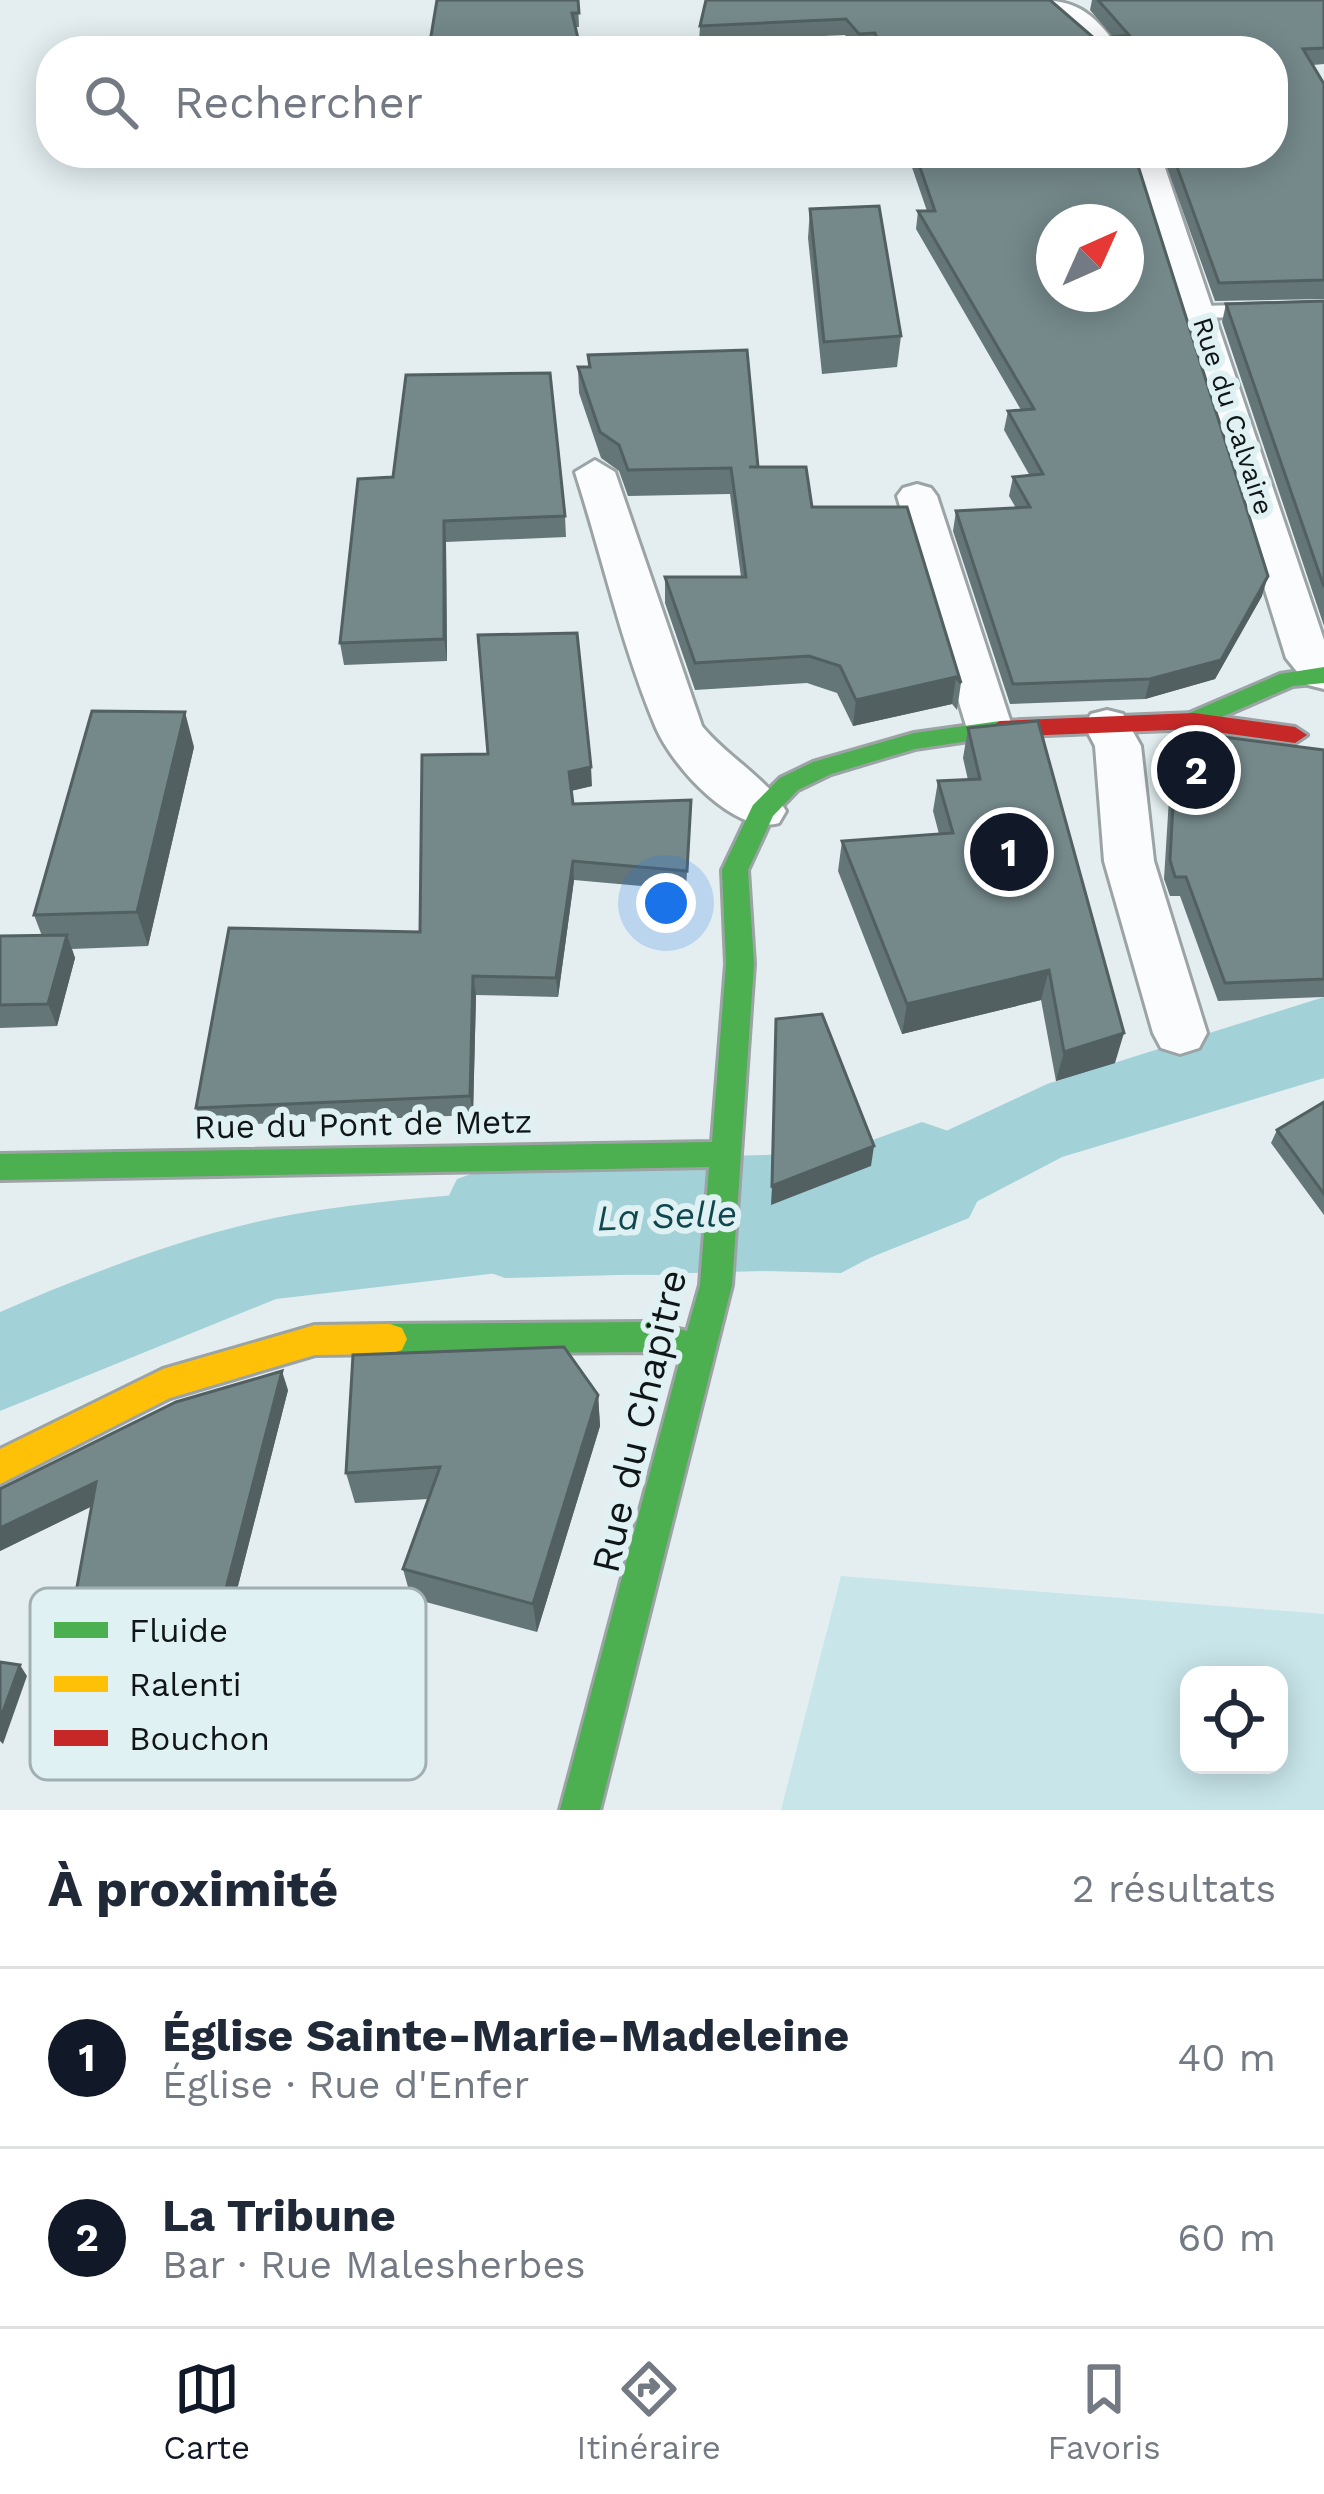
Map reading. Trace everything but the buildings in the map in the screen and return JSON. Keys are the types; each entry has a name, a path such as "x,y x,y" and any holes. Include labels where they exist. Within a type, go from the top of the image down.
{"street":[{"path":"1050,0 1077,10 1096,36"},
{"name":"Rue du Calvaire","path":"1150,168 1308,658 1324,675"},
{"path":"595,472 680,730 707,764 762,811 789,784 822,768 914,740 989,729 1194,721 1295,735 1324,745"},
{"path":"917,496 989,729"},
{"path":"1194,721 1288,679 1324,675"},
{"path":"1276,687 1272,711 1295,735"},
{"path":"1107,725 1118,746 1129,861 1180,1033"},
{"name":"Rue du Chapitre","path":"580,1810 716,1285 740,964 735,870 762,811"},
{"name":"Rue du Pont de Metz","path":"0,1167 728,1154"},
{"path":"0,1467 163,1385 315,1340 648,1337 702,1350"}],"lane":[{"path":"1200,312 1324,309"}],"shaded area":[{"path":"1324,997 1324,1078 1062,1157 841,1273 766,1271 771,1201 871,1166 1047,1084"},
{"path":"668,1182 660,1275 498,1273 276,1299 0,1411 0,1312 144,1255 219,1231 341,1207"},
{"path":"841,1576 1324,1614 1324,1810 781,1810"}],"waterway":[{"name":"La Selle","path":"505,1220 842,1211 922,1178"}],"traffic: fast":[{"path":"1194,721 1288,679 1324,675"},
{"path":"580,1810 716,1285 740,964 735,870 762,811 789,784 822,768 914,741 1000,729"},
{"path":"0,1167 727,1154"},
{"path":"390,1339 648,1337 702,1350"}],"traffic: slow":[{"path":"0,1467 163,1385 315,1340 390,1339"}],"traffic: jam":[{"path":"1000,729 1194,721 1295,735"}],"place":[{"name":"La Tribune","path":"1196,770"},
{"name":"Église Sainte-Marie-Madeleine","path":"1009,852"}]}
